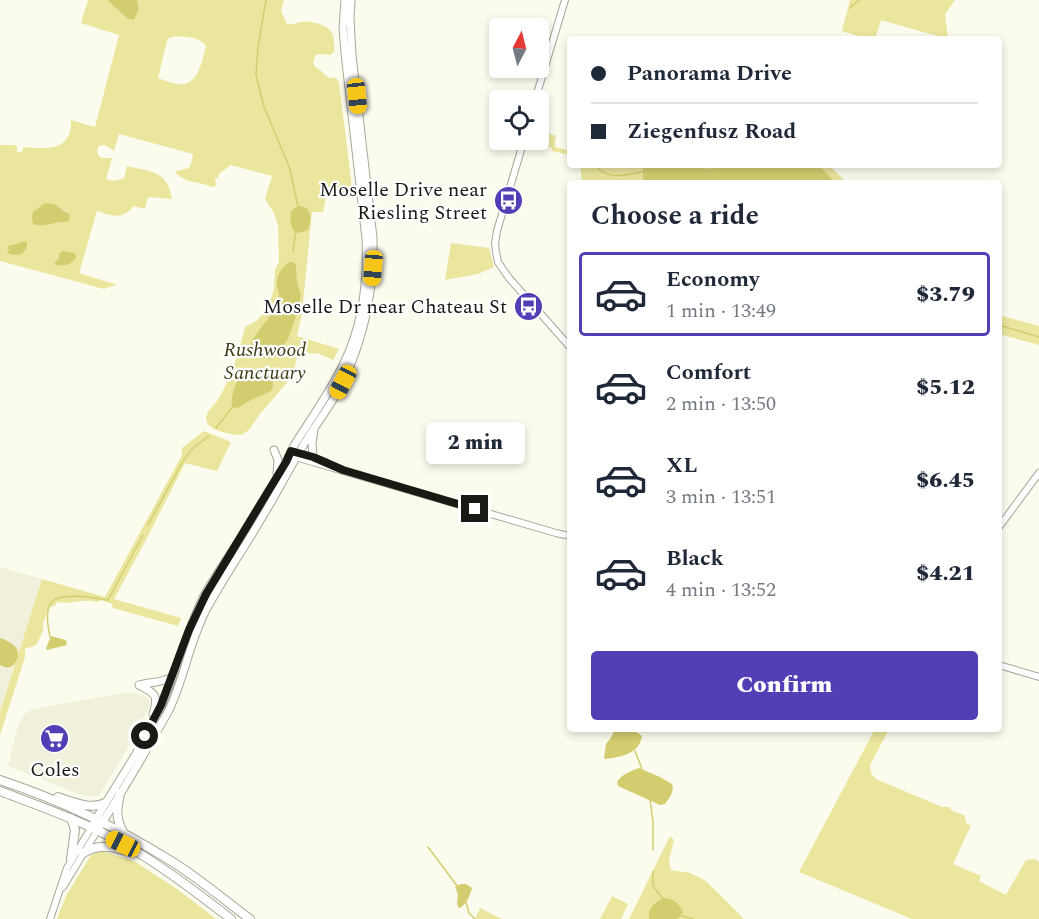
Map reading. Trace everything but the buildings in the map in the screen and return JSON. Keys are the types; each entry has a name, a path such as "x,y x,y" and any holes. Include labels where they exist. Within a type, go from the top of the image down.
{"highway":[{"path":"0,780 100,820 123,832 174,862 250,919"},
{"path":"16,785 30,786 81,804 97,806 105,803"},
{"path":"0,792 71,818 123,844 162,867 231,919"},
{"path":"120,793 117,820 123,832"},
{"path":"71,818 75,830 71,859"},
{"path":"83,853 91,848 103,846 140,854"}],"main road":[{"path":"94,830 120,793 170,708 205,612 262,519 306,428 344,363 359,322 365,295 366,239 345,53 343,28 345,0"},
{"path":"100,820 105,803 161,705 189,630 206,594 278,477 315,428 337,393 356,350 365,321 372,277 373,238 352,55 351,0"},
{"path":"313,457 312,443 315,428"},
{"path":"274,450 277,457 278,477"},
{"path":"151,726 155,695 139,684 166,681 172,677"}],"street":[{"path":"538,90 565,0"},
{"path":"521,150 496,231 498,262 509,278 567,344"},
{"path":"294,454 313,457 343,470"},
{"path":"294,454 567,536"},
{"path":"1002,523 1039,473"},
{"path":"1002,666 1039,677"},
{"path":"56,898 94,830"},
{"path":"50,919 66,868 94,830"}],"shaded area":[{"path":"107,0 137,0 139,9 134,20 128,19"},
{"path":"643,168 821,168 833,180 644,180"},
{"path":"45,203 55,204 70,215 69,220 46,225 33,224 33,212"},
{"path":"298,206 306,208 310,214 310,222 308,230 298,233 294,231 290,219 291,211"},
{"path":"22,241 27,244 22,254 7,253 8,246"},
{"path":"62,251 75,253 76,258 66,265 54,264"},
{"path":"289,262 296,265 297,283 301,294 297,314 288,339 275,357 271,359 258,357 251,343 278,302 278,276"},
{"path":"251,372 268,377 273,381 271,391 237,408 232,407 235,385 242,376"},
{"path":"0,567 42,579 0,712"},
{"path":"51,636 66,640 67,645 47,650"},
{"path":"0,638 10,642 17,649 17,660 10,667 0,665"},
{"path":"128,692 146,697 150,704 140,728 99,796 81,795 8,766 18,726 25,713 34,709"},
{"path":"614,732 636,732 642,736 633,751 605,759 606,744"},
{"path":"639,768 672,784 672,792 665,804 660,805 618,786 617,782 621,777"},
{"path":"461,884 472,888 466,902 460,908 457,904 458,894 455,887"},
{"path":"664,898 678,904 683,912 680,917 649,919 652,906"}],"green space":[{"name":"Rushwood Sanctuary","path":"88,0 107,0 128,19 134,20 139,9 137,0 284,0 281,11 287,24 316,23 326,27 332,33 334,52 330,55 316,55 313,62 315,67 327,76 336,78 339,82 353,196 327,192 323,212 312,212 302,313 297,336 339,349 333,360 317,353 297,356 294,371 285,385 249,430 241,435 212,428 206,418 228,379 245,327 262,315 270,302 274,289 275,269 279,262 278,225 265,199 272,176 231,165 219,174 218,178 215,178 216,186 188,181 180,177 176,171 189,168 193,154 119,134 114,151 105,145 97,149 101,158 112,158 106,179 115,181 124,178 127,166 151,171 167,182 172,199 148,197 145,209 134,206 121,215 97,211 79,273 116,285 104,289 0,261 0,145 15,145 17,152 21,152 23,147 49,148 62,143 67,138 71,120 95,127 119,35 81,23","holes":["171,37 195,38 206,46 198,72 190,82 174,84 158,78 167,41","60,209 66,211 67,222 42,225 33,223"]},
{"path":"850,0 955,0 945,14 948,36 937,36 881,20 876,36 858,36 842,31"},
{"path":"549,134 556,136 555,147 567,150 567,154 552,151 552,148 549,147"},
{"path":"580,168 832,168 844,180 582,180"},
{"path":"451,243 489,248 494,267 478,274 445,280"},
{"path":"1002,316 1039,326 1039,345 1002,335"},
{"path":"204,431 231,442 217,471 185,463 114,599 181,618 178,626 113,608 112,604 101,600 97,602 57,602 55,606 49,607 43,623 43,631 36,645 25,649 25,657 0,735 0,712 42,579 105,597 182,455 182,448"},
{"path":"873,732 887,732 870,765 871,773 876,779 964,815 967,824 971,825 953,864 981,876 979,881 1006,895 1026,860 1035,859 1039,862 1039,919 912,919 799,872"},
{"path":"670,836 674,840 669,860 671,870 690,873 706,881 744,919 629,919"},
{"path":"102,851 134,861 180,891 216,919 57,919 66,896 91,855"},
{"path":"612,896 628,904 621,919 600,919"},
{"path":"480,908 502,919 475,919"}],"waterway":[{"path":"266,0 256,75 264,107 290,169 298,207"},
{"path":"850,8 859,0"},
{"path":"598,168 611,175 643,172"},
{"path":"293,252 296,230"},
{"path":"1002,326 1039,337"},
{"path":"216,428 234,405"},
{"path":"148,525 183,461 192,449 209,436"},
{"path":"50,637 48,615 51,603 55,599 69,596 108,600 143,535"},
{"path":"635,751 642,769"},
{"path":"650,799 653,850"},
{"path":"428,847 458,887"},
{"path":"653,871 653,886 664,900"},
{"path":"466,902 469,913 475,919"},
{"path":"679,915 693,919"}],"place":[{"name":"Moselle Drive near Riesling Street","path":"508,201"},
{"name":"Moselle Dr near Chateau St","path":"528,307"},
{"name":"Coles","path":"55,739"}],"route":[{"path":"145,736 161,705 189,630 206,594 291,451 313,457 343,470 475,509"}]}
